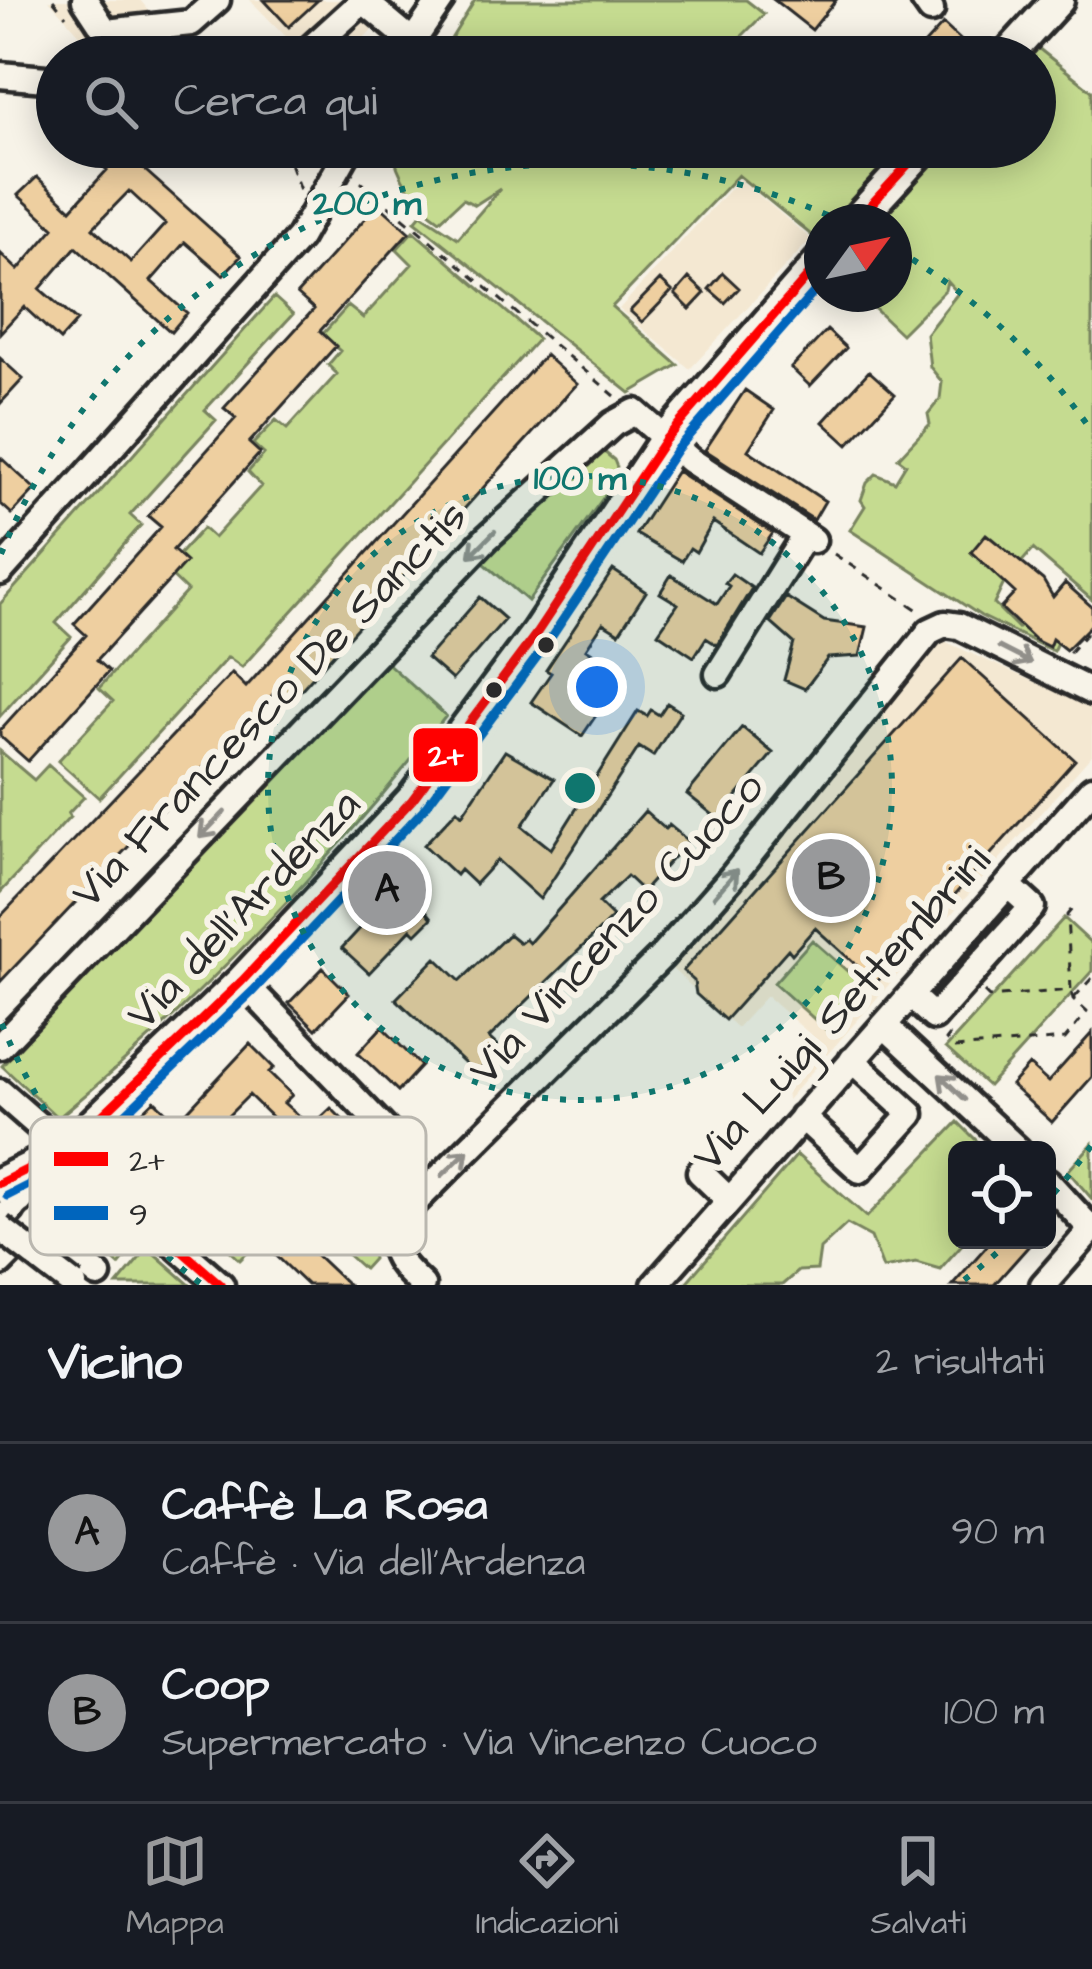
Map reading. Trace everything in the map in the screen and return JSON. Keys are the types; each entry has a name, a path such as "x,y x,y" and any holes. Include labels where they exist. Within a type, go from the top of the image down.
{"main road":[{"path":"1025,36 1058,0"},
{"path":"871,204 904,168"},
{"name":"Via dell'Ardenza","path":"116,1117 380,837 445,759 536,634 664,440 804,281"},
{"name":"Via dell'Ardenza","path":"0,1183 30,1174"}],"street":[{"path":"86,0 107,36"},
{"path":"106,32 191,23 217,0"},
{"path":"417,36 441,0"},
{"path":"326,36 369,2 397,36"},
{"path":"0,75 36,78"},
{"path":"5,555 299,238 339,168"},
{"path":"635,412 664,440 809,537 718,674"},
{"name":"Via Francesco De Sanctis","path":"0,1046 487,538 613,424 635,412"},
{"path":"938,627 959,626 1092,692"},
{"name":"Via Vincenzo Cuoco","path":"426,1191 662,956 782,816 914,647 938,627"},
{"name":"Via Luigi Settembrini","path":"655,1285 1092,789"},
{"path":"911,996 934,1017 1032,907 1008,885"},
{"path":"242,982 374,1117"},
{"path":"884,1025 1008,1141"},
{"path":"802,1117 860,1170 911,1114 852,1060"},
{"path":"0,1092 30,1118"},
{"path":"700,1172 729,1200"},
{"path":"1043,1285 1092,1229 1056,1191"},
{"path":"0,1228 30,1251"},
{"path":"35,1255 74,1285"},
{"path":"69,1255 98,1275"},
{"path":"187,1255 221,1285"},
{"name":"Via Vincenzo Cuoco","path":"395,1255 422,1285"}],"path":[{"path":"360,168 635,412"},
{"path":"809,537 938,627"},
{"path":"1060,678 1068,655 1092,627"},
{"path":"934,1017 951,1034 946,1040 955,1048 1065,1039 1087,1012 1073,999 1071,990 1067,915 1072,909"},
{"path":"969,979 989,997 1071,990"},
{"path":"1073,999 1092,979"}],"shaded area":[{"path":"49,0 140,0 170,36 81,36"},
{"path":"250,0 390,0 366,36 285,36"},
{"path":"739,179 804,233 804,247 690,369 619,309"},
{"path":"944,641 1092,708 1092,755 787,1100 784,1068 812,1036 766,996 737,1028 670,967 805,812 932,645"}],"green space":[{"path":"475,0 746,0 764,14 742,36 453,36"},
{"path":"1056,62 1092,91 1092,600 1033,549 1005,581 994,604 1018,628 1026,621 1066,624 1053,651 981,616 850,530 865,506 861,500 867,483 876,474 895,482 906,464 898,458 930,424 928,414 940,399 942,382 930,367 926,334 958,293 947,281 945,290 901,334 878,312 912,312 912,204 894,204 927,168 1056,168"},
{"path":"398,168 884,168 849,204 804,204 804,229 738,175 612,307 678,365 630,393 415,221 421,214 458,238 500,189 475,205 463,199 440,220 409,189"},
{"path":"413,231 538,339 242,667 228,657 99,798 58,761 113,701 99,688 187,591 165,570 203,528 214,538 261,486 248,472 264,454 253,444 276,420 287,429 337,374 328,365 340,351 322,335 348,306 363,318 412,264 397,249"},
{"path":"274,297 293,314 205,410 216,420 130,515 141,525 56,623 71,637 0,716 0,604"},
{"path":"603,451 618,470 609,490 528,601 478,558 589,453"},
{"path":"383,659 446,716 358,823 262,928 162,1027 59,1117 2,1066"},
{"path":"0,751 34,780 48,765 84,797 0,893"},
{"path":"1064,918 1092,944 1092,971 988,1086 946,1048"},
{"path":"812,940 869,990 831,1034 774,983"},
{"path":"958,1122 977,1141 948,1141 948,1249 958,1249 940,1269 916,1262 883,1268 871,1237 847,1224 820,1249 817,1270 798,1271 782,1285 684,1285 797,1155 867,1217"},
{"path":"1092,1144 1092,1199 1068,1171"},
{"path":"108,1255 127,1255 119,1265"},
{"path":"142,1255 156,1255 190,1285 117,1285"},
{"path":"348,1255 372,1255 364,1269"}],"building":[{"path":"264,0 318,0 289,27"},
{"path":"774,0 836,0 812,30"},
{"path":"943,24 956,36 932,36"},
{"path":"105,168 143,168 241,256 223,275 185,242 151,281 187,313 171,332 76,247 40,289 77,321 60,340 24,307 0,333 0,253 18,270 54,228 18,195 37,177 71,209","holes":["129,191 165,224 131,262 93,228"]},
{"path":"378,204 409,232 320,331 336,346 249,443 260,453 173,550 186,562 97,660 109,671 28,761 0,736 0,730 86,635 74,624 161,527 148,516 236,418 224,408 314,309 297,294"},
{"path":"723,273 739,288 725,303 709,289"},
{"path":"689,278 705,293 690,309 675,294"},
{"path":"660,280 672,291 642,322 630,311"},
{"path":"827,330 846,348 810,386 791,368"},
{"path":"545,355 577,384 289,703 276,691 0,982 0,917 232,673 246,687"},
{"path":"0,358 23,379 0,404"},
{"path":"869,371 895,394 848,445 823,422"},
{"path":"745,390 774,410 748,450 825,501 814,520 705,450"},
{"path":"0,457 35,489 12,514 0,503"},
{"path":"677,471 773,533 759,553 713,522 696,552 690,548 682,561 636,534"},
{"path":"986,534 1043,580 1053,597 1065,583 1092,607 1092,624 1066,650 1052,639 1049,647 1035,640 1001,608 1015,593 971,552"},
{"path":"613,570 646,592 619,633 603,623 586,649 594,654 584,669 614,689 582,736 531,702 551,673 546,670"},
{"path":"732,574 752,588 717,645 706,638 694,657 658,633 678,604 660,593 671,575 717,604"},
{"path":"480,597 505,619 452,680 427,658"},
{"path":"786,597 824,621 867,627 860,656 828,658 805,689 784,680 794,643 770,622"},
{"path":"962,658 1075,760 876,983 815,928 792,954 788,949 725,1020 696,994 694,981 683,971"},
{"path":"667,703 681,712 653,756 639,747 540,899 497,860 475,884 460,870 456,875 424,845 457,810 462,815 505,751 554,779 522,826 551,849 638,711 659,715"},
{"path":"742,727 773,753 718,819 687,794"},
{"path":"645,811 688,841 643,891 627,876 599,903 613,917 489,1038 500,1048 476,1074 396,999 436,958 460,981 509,934 520,943 525,939 529,943"},
{"path":"403,882 432,918 416,934 411,929 369,973 342,948"},
{"path":"323,968 349,994 316,1029 289,1003"},
{"path":"382,1027 421,1066 398,1091 358,1053"},
{"path":"1092,1033 1092,1077 1052,1122 1011,1085 1029,1065 1048,1082"},
{"path":"250,1044 274,1068 269,1072 292,1095 284,1103 300,1117 272,1117 249,1095 227,1117 182,1117"},
{"path":"154,1100 172,1117 137,1117"},
{"path":"984,1249 1026,1249 994,1285 952,1285"},
{"path":"276,1255 317,1255 348,1285 307,1285"}],"transit line":[{"name":"2+","path":"872,204 905,168"},
{"name":"2+","path":"100,1117 242,981 412,800 536,634 665,440 804,281"},
{"name":"9","path":"122,1117 253,991 423,810 548,642 677,449 804,304"},
{"name":"2+","path":"0,1183 30,1168"},
{"name":"9","path":"7,1196 30,1184"},
{"name":"2+","path":"187,1255 221,1285"}],"place":[{"name":"Coop","path":"831,878"},
{"name":"Caffè La Rosa","path":"387,890"}]}
